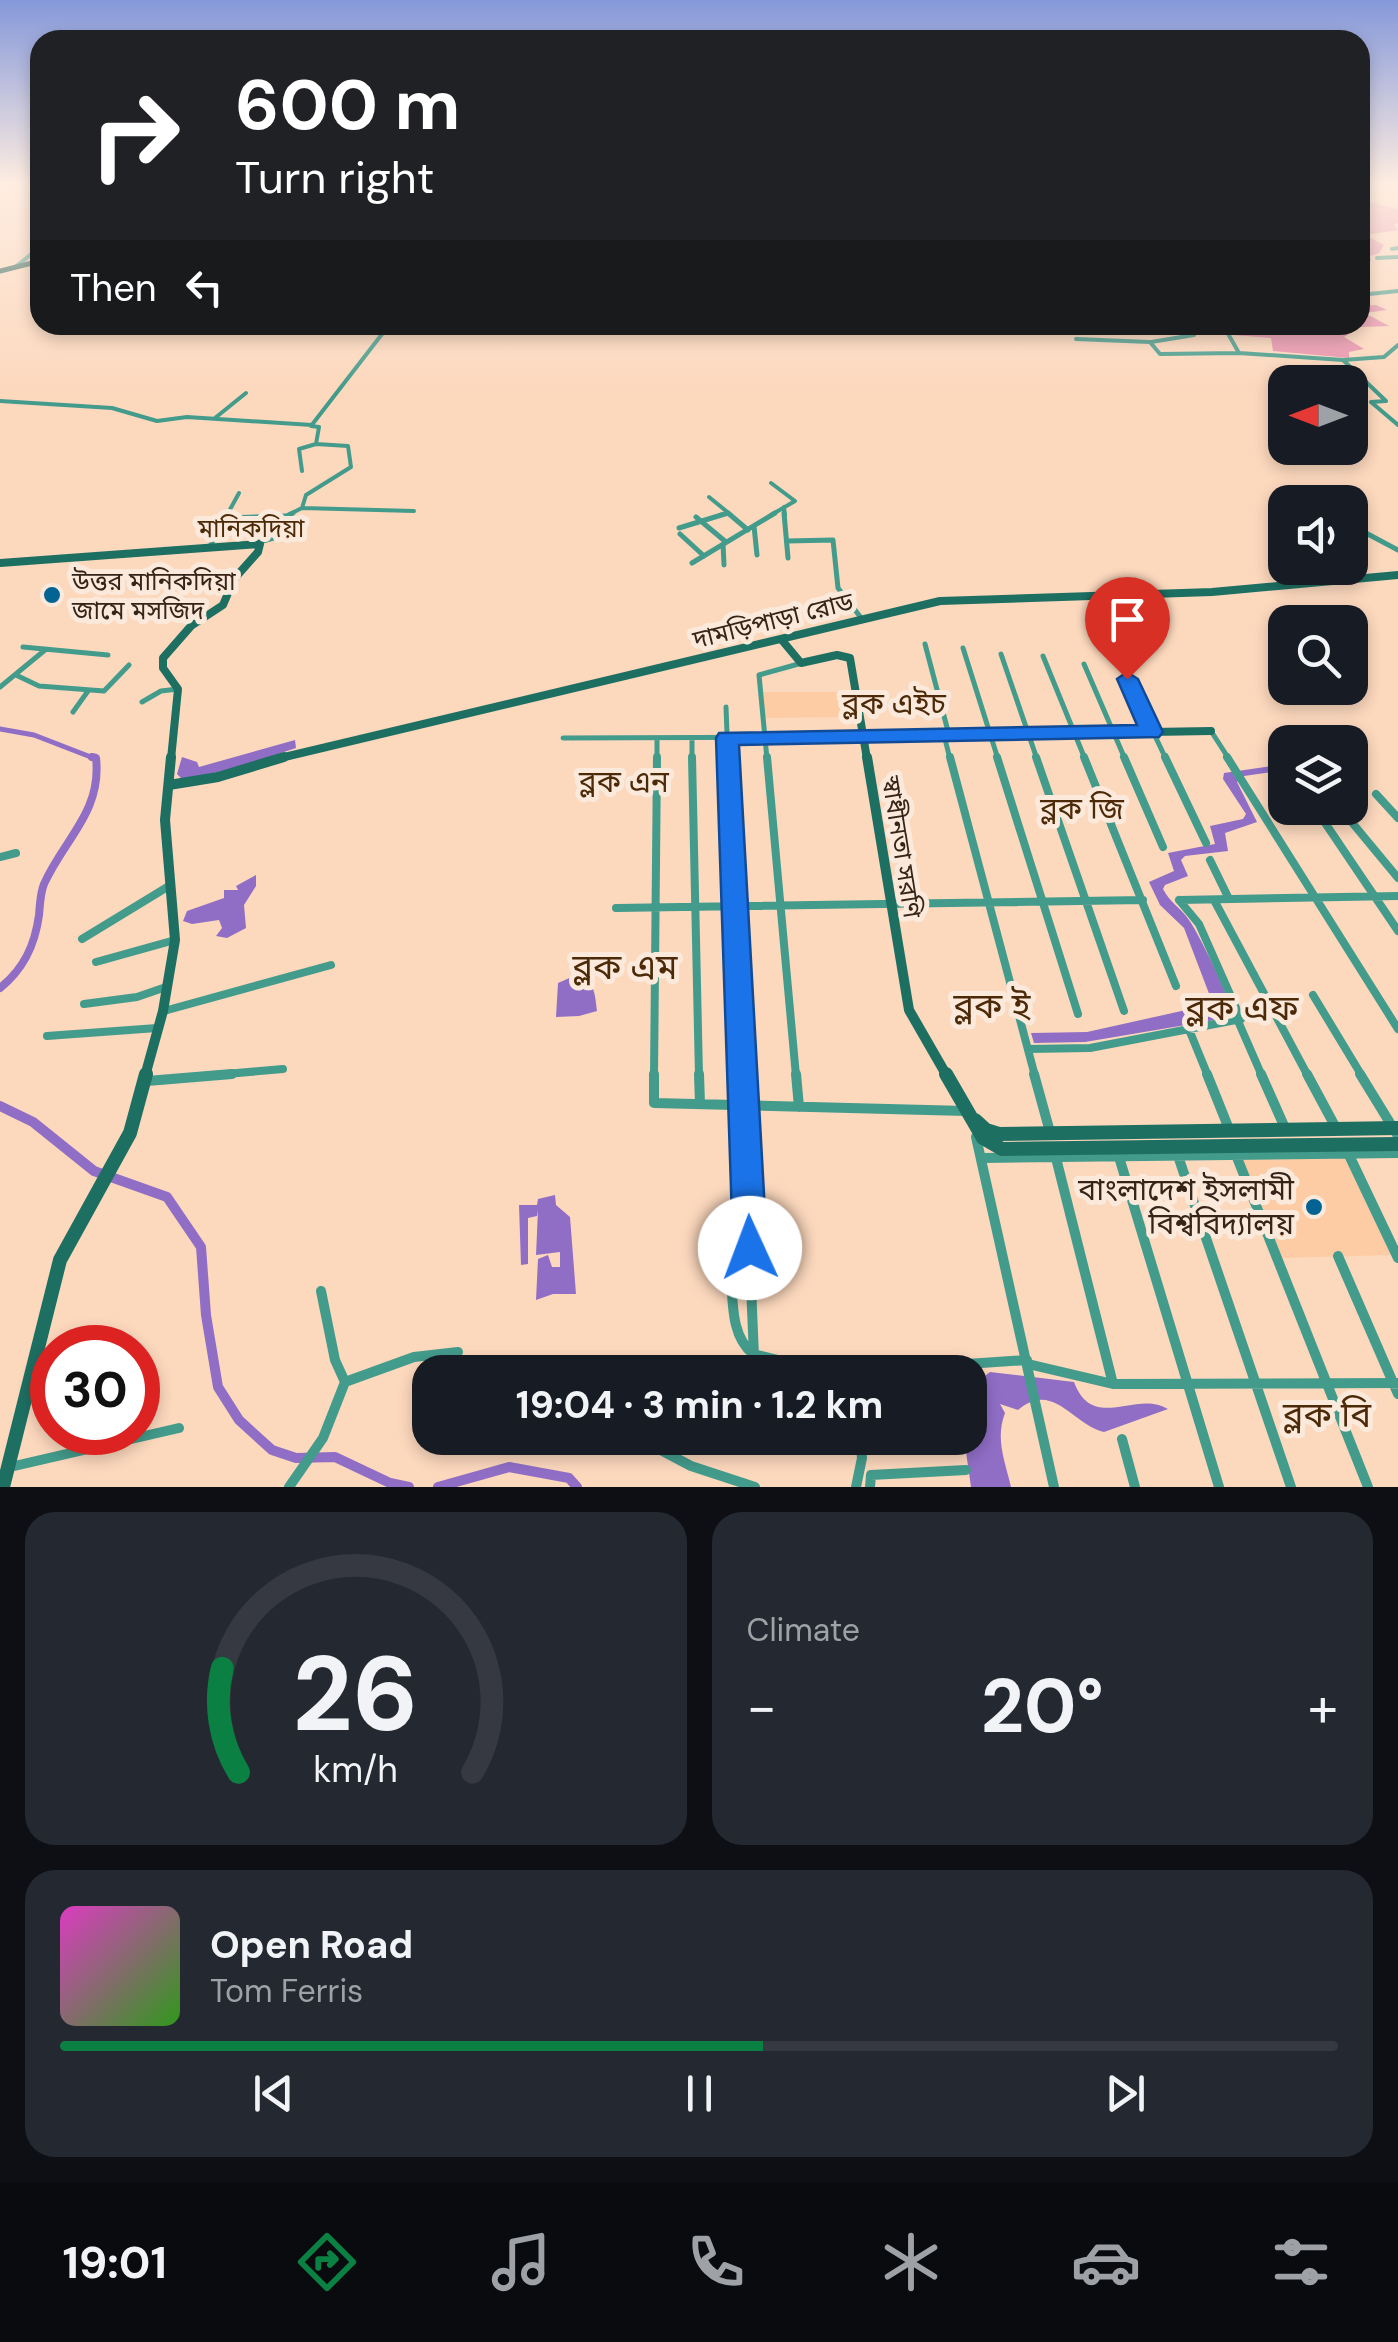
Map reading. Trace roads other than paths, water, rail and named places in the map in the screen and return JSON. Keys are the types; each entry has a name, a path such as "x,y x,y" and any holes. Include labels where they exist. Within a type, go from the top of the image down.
{"main road":[{"path":"0,272 30,264"}],"street":[{"path":"14,268 30,256"},
{"path":"1377,258 1398,257"},
{"path":"1370,294 1398,291"},
{"path":"312,425 381,335"},
{"path":"1076,339 1150,342 1194,335"},
{"path":"1228,335 1239,352"},
{"path":"1150,342 1160,354 1239,352 1343,360 1378,358 1398,345"},
{"path":"1343,360 1373,385 1386,401 1371,402 1398,425"},
{"path":"214,419 246,393"},
{"path":"0,401 112,408 157,421 214,419 312,425 319,427 316,444"},
{"path":"302,471 299,449 316,444 348,446 351,466 306,495 302,508"},
{"path":"692,563 795,501 771,482"},
{"path":"208,549 239,492"},
{"path":"709,498 751,528 756,554"},
{"path":"225,518 286,516 302,508 414,511"},
{"path":"784,508 788,558"},
{"path":"704,556 680,531 699,519 728,513"},
{"path":"0,563 259,542 282,535 286,516"},
{"path":"699,519 725,543 724,565"},
{"path":"1368,534 1398,550"},
{"path":"787,541 833,540 838,588 862,619"},
{"path":"4,1487 60,1260 122,1152 146,1082 163,1011 175,940 165,820 178,689 163,668 164,658 192,626 223,606 234,579 258,552 259,542"},
{"name":"দামড়িপাড়া রোড","path":"169,785 218,777 302,752 954,600 1212,592 1398,574"},
{"path":"781,640 802,663 759,675 800,1107"},
{"path":"925,644 1051,1133"},
{"path":"23,648 108,655"},
{"path":"963,648 1078,1014"},
{"path":"0,687 46,649"},
{"path":"1115,652 1206,843"},
{"name":"স্বাধীনতা সরণি","path":"802,663 837,654 849,656 912,1019 966,1111"},
{"path":"1000,654 1124,1011"},
{"path":"1043,656 1176,986"},
{"path":"1084,664 1162,846"},
{"path":"18,676 38,686 104,691 129,665"},
{"path":"142,702 160,691 178,689"},
{"path":"73,712 88,691"},
{"path":"726,707 754,1355"},
{"path":"563,738 1211,731 1398,1029"},
{"path":"657,738 654,1103 966,1111 986,1130 1002,1134 1397,1130"},
{"path":"692,738 700,1104"},
{"path":"1376,794 1398,818"},
{"path":"1326,825 1398,930"},
{"path":"1354,825 1398,878"},
{"path":"0,857 16,854"},
{"path":"1210,860 1230,900"},
{"path":"82,939 170,886"},
{"path":"1238,1022 1241,1019 1199,924 1179,900 1398,896"},
{"path":"616,908 1143,900"},
{"path":"1214,900 1337,1128 1398,1258"},
{"path":"96,962 175,940"},
{"path":"163,1011 331,965"},
{"path":"84,1004 137,997 167,986"},
{"path":"1313,995 1397,1130"},
{"path":"1028,1049 1090,1048 1188,1027 1238,1022"},
{"path":"1238,1022 1286,1129"},
{"path":"1188,1027 1229,1130"},
{"path":"47,1036 159,1028"},
{"path":"146,1082 283,1069"},
{"path":"966,1111 983,1138 1004,1148"},
{"path":"966,1111 982,1154 1054,1487"},
{"path":"1002,1134 1004,1148"},
{"path":"982,1154 1056,1158 1236,1155 1398,1144"},
{"path":"982,1154 1004,1148 1346,1149 1398,1153"},
{"path":"1236,1155 1368,1487"},
{"path":"1178,1156 1291,1487"},
{"path":"1120,1157 1219,1487"},
{"path":"1056,1158 1113,1384"},
{"path":"987,1366 1028,1364 1113,1384 1396,1386 1338,1256"},
{"path":"731,1277 737,1336 753,1355"},
{"path":"289,1487 308,1469 337,1410 345,1382 335,1360 321,1292"},
{"path":"345,1382 414,1357 458,1352"},
{"path":"9,1467 179,1428"},
{"path":"1122,1439 1134,1487"},
{"path":"670,1455 755,1487"},
{"path":"856,1487 862,1455"},
{"path":"870,1487 871,1475 966,1470"}],"waterway":[{"path":"0,729 34,735 96,759"},
{"path":"92,757 96,759"},
{"path":"0,988 27,956 44,884 93,794 96,759"},
{"path":"0,1106 33,1122 94,1171 167,1197 201,1247 206,1315 218,1387 239,1420 272,1450 296,1458 335,1457 390,1483 409,1487"},
{"path":"438,1487 509,1467 569,1478 577,1487"}],"place":[{"name":"উত্তর মানিকদিয়া জামে মসজিদ","path":"52,595"},
{"name":"বাংলাদেশ ইসলামী বিশ্ববিদ্যালয়","path":"1314,1207"}],"district":[{"name":"মানিকদিয়া","path":"251,528"},
{"name":"ব্লক এইচ","path":"894,704"},
{"name":"ব্লক এন","path":"624,782"},
{"name":"ব্লক জি","path":"1082,809"},
{"name":"ব্লক এম","path":"625,967"},
{"name":"ব্লক ই","path":"992,1006"},
{"name":"ব্লক এফ","path":"1242,1008"},
{"name":"ব্লক বি","path":"1327,1415"}]}
